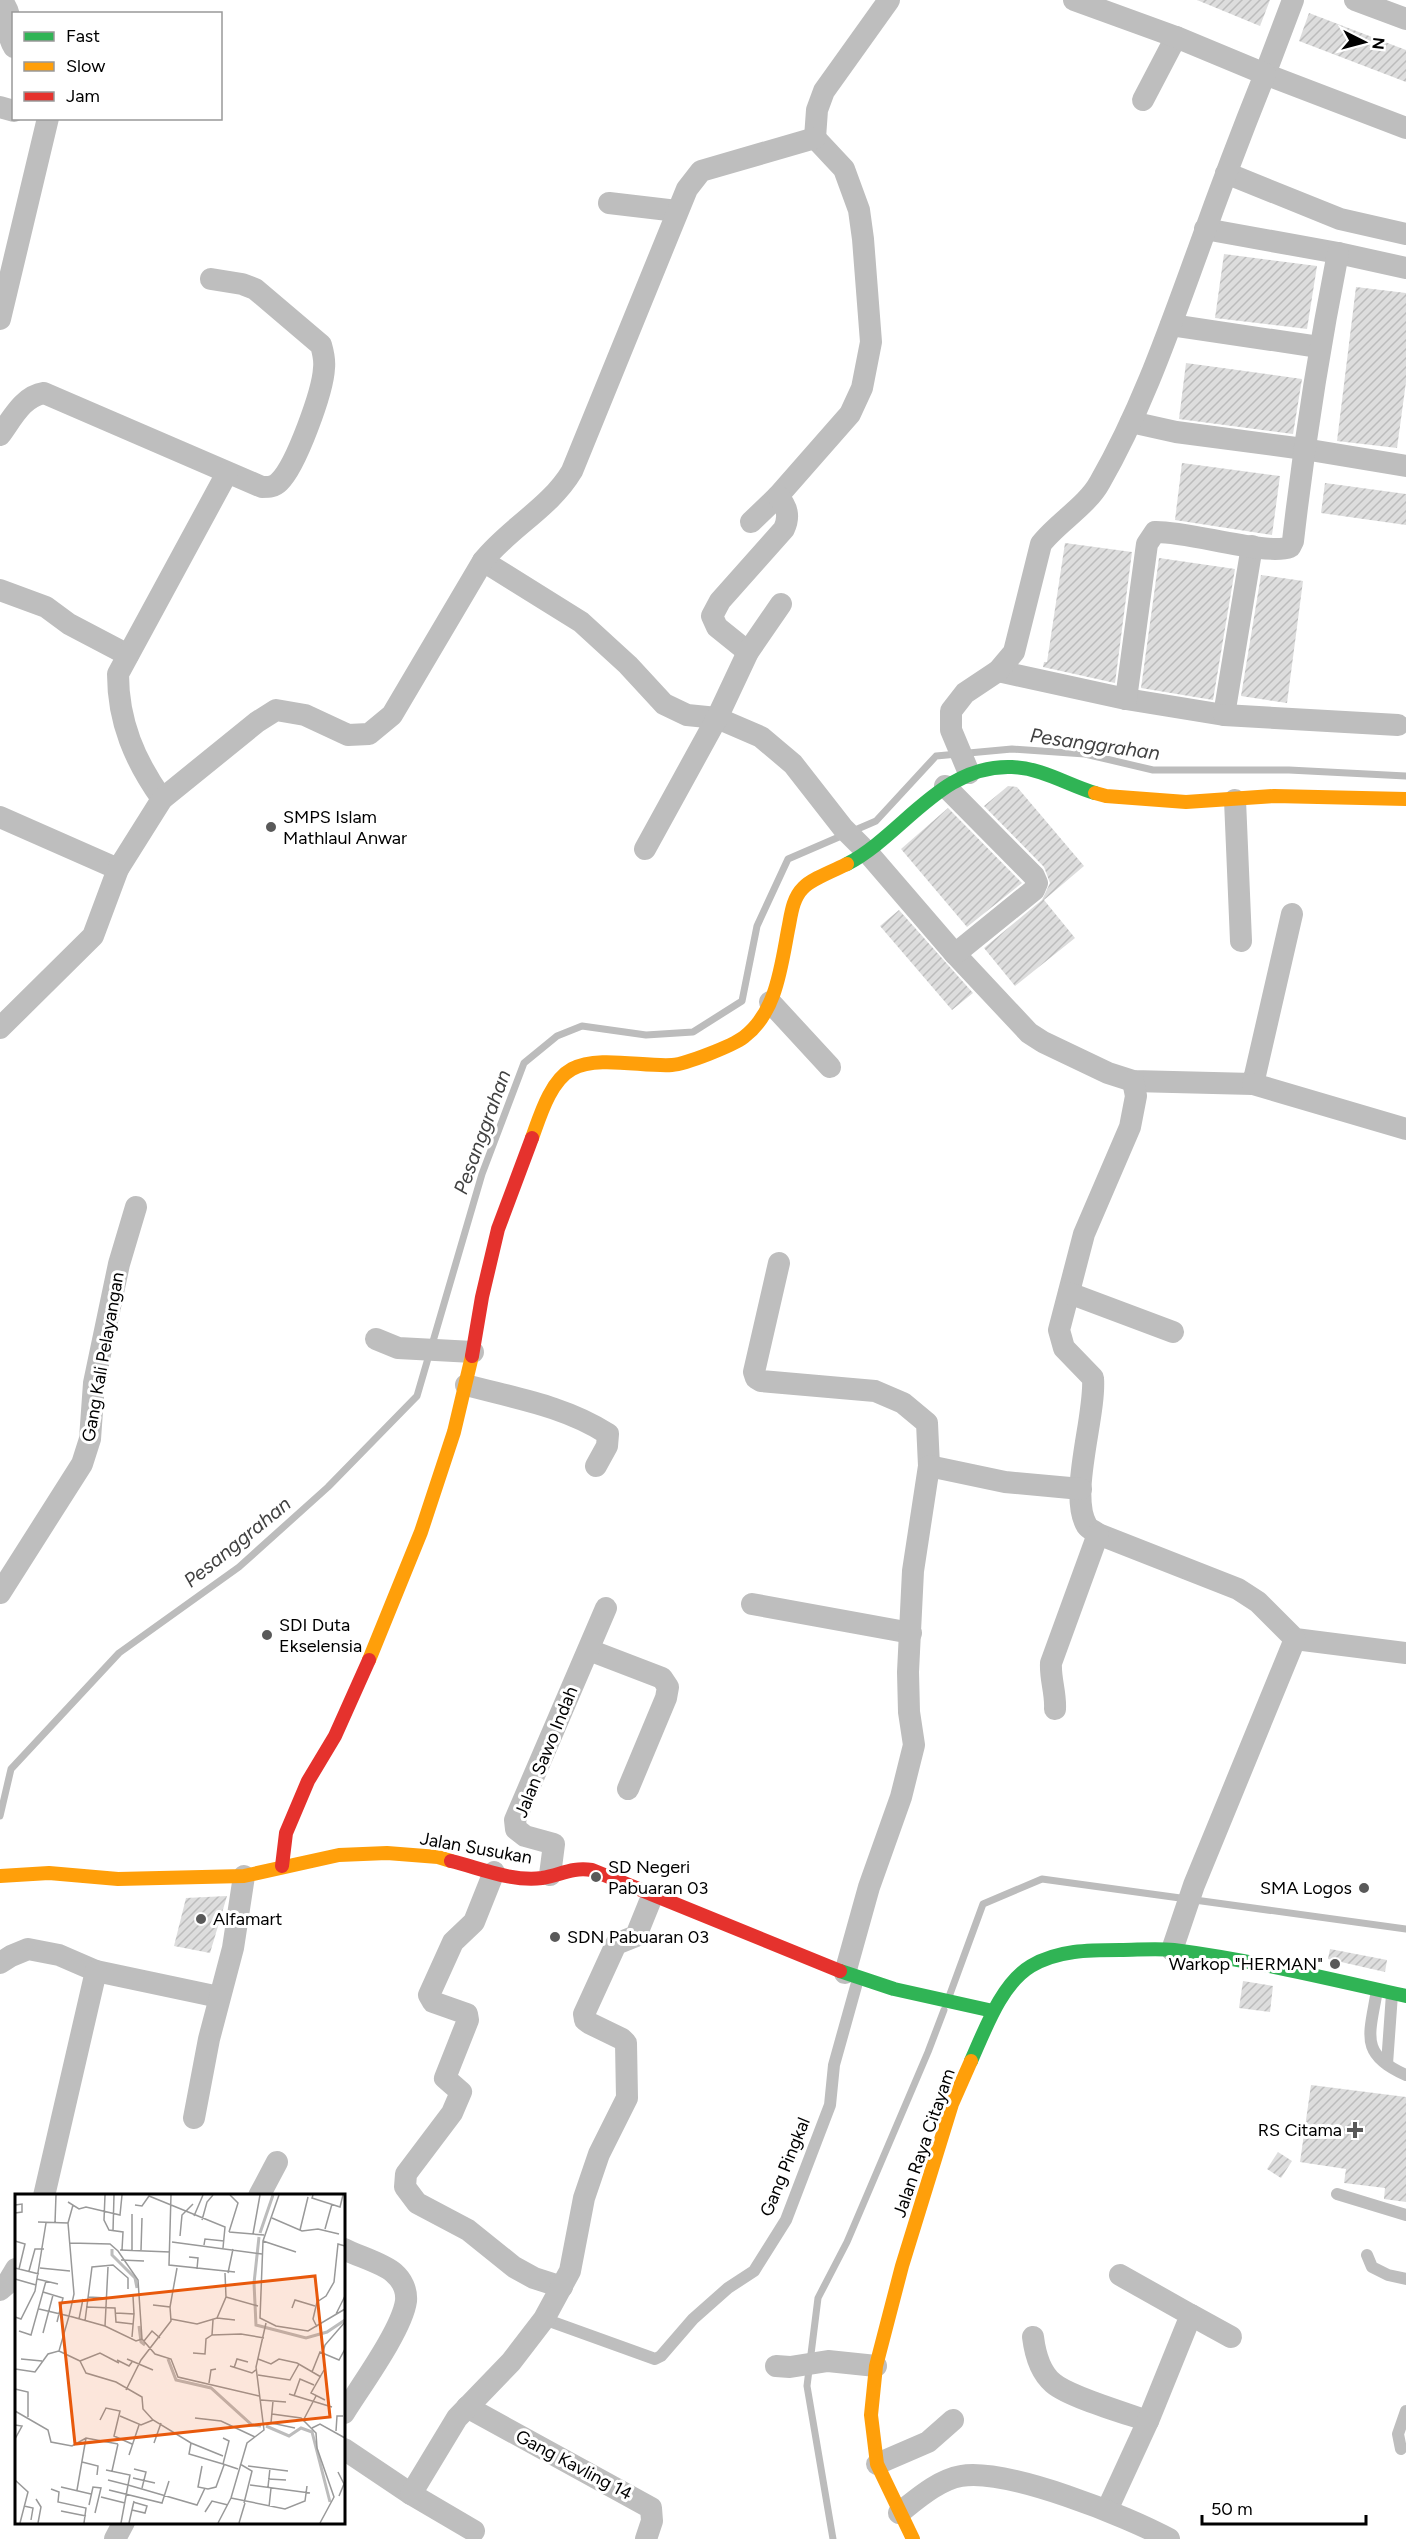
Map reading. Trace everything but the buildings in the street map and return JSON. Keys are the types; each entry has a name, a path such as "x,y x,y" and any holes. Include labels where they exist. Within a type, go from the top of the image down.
{"street":[{"path":"1,0 7,7 11,21 9,32 12,44"},
{"path":"751,522 778,496 850,414 862,388 871,342 859,210 844,169 821,143 818,110 824,92 890,0"},
{"path":"1074,0 1176,37 1406,128"},
{"path":"966,767 951,730 951,711 965,693 998,671 1014,652 1041,544 1049,533 1099,485 1131,422 1171,325 1226,173 1293,0"},
{"path":"1355,0 1406,20"},
{"path":"1143,100 1176,37"},
{"path":"2,304 46,120"},
{"path":"0,1028 93,936 118,869 162,799 257,722 276,710 305,715 348,735 369,734 392,715 483,561 495,546 562,487 572,471 687,189 701,171 821,143"},
{"path":"1226,173 1340,219 1406,234"},
{"path":"609,203 677,211"},
{"path":"1205,230 1338,253 1406,268"},
{"path":"1126,699 1147,544 1155,532 1170,532 1252,546 1285,549 1290,547 1293,541 1319,347 1338,253"},
{"path":"0,435 26,401 36,394 44,393 172,446 262,487 270,487 280,481 293,460 310,421 324,370 321,345 255,289 242,284 211,279"},
{"path":"1171,325 1319,347"},
{"path":"1131,422 1176,432 1304,449 1406,466"},
{"path":"162,799 142,771 118,701 118,674 227,473"},
{"path":"748,652 717,627 712,616 720,602 784,530 788,521 788,512 778,496"},
{"path":"1224,715 1252,546"},
{"path":"483,561 590,629 664,704 687,715 717,718 761,737 793,764 843,828 1029,1033 1054,1048 1108,1073 1133,1081 1253,1084 1406,1129"},
{"path":"0,590 46,607 69,624 128,655"},
{"path":"645,849 717,718 748,652 781,604"},
{"path":"998,671 1126,699 1224,715 1398,725"},
{"path":"282,1866 286,1833 290,1822 308,1781 335,1736 357,1691 402,1583 454,1432 466,1385 463,1352 482,1297 498,1229 540,1116 555,1085 571,1070 588,1063 674,1065 721,1049 744,1037 760,1019 770,1002 780,973 793,903 803,887 864,850 966,767 1014,767 1054,776 1085,790 1106,796 1185,802 1274,796 1406,798"},
{"path":"945,786 1034,876 1037,883 1034,890 955,954"},
{"path":"1235,800 1241,941"},
{"path":"0,817 118,869"},
{"path":"1253,1084 1292,914"},
{"path":"770,1002 830,1066"},
{"path":"1133,1081 1136,1096 1130,1127 1084,1234 1059,1330 1064,1348 1093,1378 1094,1387 1081,1489 1082,1511 1088,1527 1098,1534 1238,1589 1258,1602 1295,1639 1406,1653"},
{"name":"Gang Kali Pelayangan","path":"0,1593 82,1464 90,1439 94,1383 119,1264 136,1207"},
{"path":"779,1263 754,1372 756,1378 761,1381 875,1390 903,1402 927,1423 928,1466 913,1571 908,1672 909,1712 914,1746 911,1764 869,1887 852,1975"},
{"path":"1069,1293 1173,1332"},
{"path":"376,1339 398,1348 463,1352"},
{"path":"466,1385 550,1407 588,1420 608,1434 609,1440 596,1466"},
{"path":"928,1466 1005,1482 1081,1489"},
{"path":"1055,1709 1056,1697 1050,1680 1051,1663 1098,1534"},
{"path":"752,1604 911,1633"},
{"name":"Jalan Sawo Indah","path":"550,1875 554,1844 525,1836 516,1829 515,1820 606,1608"},
{"path":"1172,1950 1194,1885 1295,1639"},
{"path":"589,1650 662,1678 668,1687 666,1698 628,1789"},
{"name":"Jalan Susukan","path":"3,1875 49,1873 118,1879 190,1880 244,1876 339,1855 387,1853 438,1857 515,1878 542,1878 577,1868 592,1870 852,1975 915,1994 993,2011"},
{"path":"494,1872 474,1922 453,1942 429,1995 433,2002 467,2014 468,2020 445,2078 461,2092 453,2113 406,2174 405,2187 417,2203 468,2230 514,2267 562,2288"},
{"path":"194,2118 219,1997 233,1948 244,1876"},
{"path":"411,2494 457,2418 511,2362 544,2319 570,2271 584,2198 599,2154 627,2098 628,2049 626,2043 588,2023 584,2014 616,1944 636,1936 652,1894"},
{"path":"0,1963 28,1949 59,1955 96,1971 219,1997"},
{"name":"Jalan Raya Citayam","path":"913,2539 877,2464 871,2415 876,2366 902,2266 952,2104 993,2011 1011,1986 1029,1967 1049,1957 1070,1952 1172,1950 1296,1971 1399,1995"},
{"path":"44,2194 96,1971"},
{"path":"260,2194 277,2162"},
{"path":"345,2249 393,2272 405,2287 406,2299 404,2312 380,2357 345,2411"},
{"path":"1120,2275 1231,2337"},
{"path":"1107,2510 1148,2421 1191,2315"},
{"path":"1033,2337 1040,2363 1051,2382 1061,2390 1148,2421"},
{"path":"783,2366 828,2361 876,2366"},
{"name":"Gang Kavling 14","path":"467,2407 651,2508 652,2521 649,2538"},
{"path":"877,2464 928,2442 953,2420"},
{"path":"345,2450 411,2494 474,2531"},
{"path":"899,2513 938,2485 960,2476 985,2474 1107,2510 1169,2539"},
{"path":"115,2539 123,2524"}],"lane":[{"name":"Gang Pingkal","path":"544,2319 649,2357 661,2356 693,2319 754,2271 786,2220 830,2105 834,2065 852,1975"},
{"path":"1377,1990 1370,2044 1377,2058 1406,2075"},
{"path":"1386,2064 1399,1995"},
{"path":"1337,2194 1406,2215"},
{"path":"1367,2255 1372,2267 1406,2279"},
{"path":"1401,2449 1398,2434 1406,2411"}],"waterway":[{"name":"Pesanggrahan","path":"0,1816 11,1769 119,1653 239,1567 328,1487 417,1396 482,1174 524,1063 557,1036 582,1026 646,1035 693,1032 742,1001 757,926 788,859 876,821 936,756 1012,749 1085,754 1153,770 1289,770 1406,776"},
{"path":"950,1994 983,1904 1042,1879 1406,1929"},
{"path":"833,2539 807,2386 818,2298 847,2242 944,2010"}],"traffic: fast":[{"path":"847,864 868,851 944,788 964,777 987,769 1012,767 1034,770 1095,793"},
{"path":"971,2061 995,2009 1020,1974 1041,1961 1074,1952 1174,1950 1261,1964 1406,1996"},
{"path":"840,1971 894,1989 993,2011"}],"traffic: slow":[{"path":"1095,793 1106,796 1186,802 1274,796 1406,799"},
{"path":"532,1138 552,1090 572,1069 607,1062 679,1064 720,1050 744,1037 755,1027 770,1002 779,974 796,897 812,881 847,864"},
{"path":"369,1660 421,1532 454,1432 472,1356"},
{"path":"0,1876 49,1873 118,1879 244,1876 339,1855 387,1853 438,1857 451,1861"},
{"path":"913,2539 877,2464 871,2415 876,2366 902,2266 952,2104 971,2061"}],"traffic: jam":[{"path":"472,1356 482,1297 498,1229 532,1138"},
{"path":"282,1866 286,1833 308,1781 335,1736 369,1660"},
{"path":"451,1861 496,1874 531,1879 572,1870 592,1870 840,1971"}],"place":[{"name":"SMPS Islam Mathlaul Anwar","path":"271,827"},
{"name":"SDI Duta Ekselensia","path":"267,1635"},
{"name":"SD Negeri Pabuaran 03","path":"596,1877"},
{"name":"SMA Logos","path":"1364,1888"},
{"name":"Alfamart","path":"201,1919"},
{"name":"SDN Pabuaran 03","path":"555,1937"},
{"name":"Warkop \"HERMAN\"","path":"1335,1964"},
{"name":"RS Citama","path":"1355,2130"}]}
